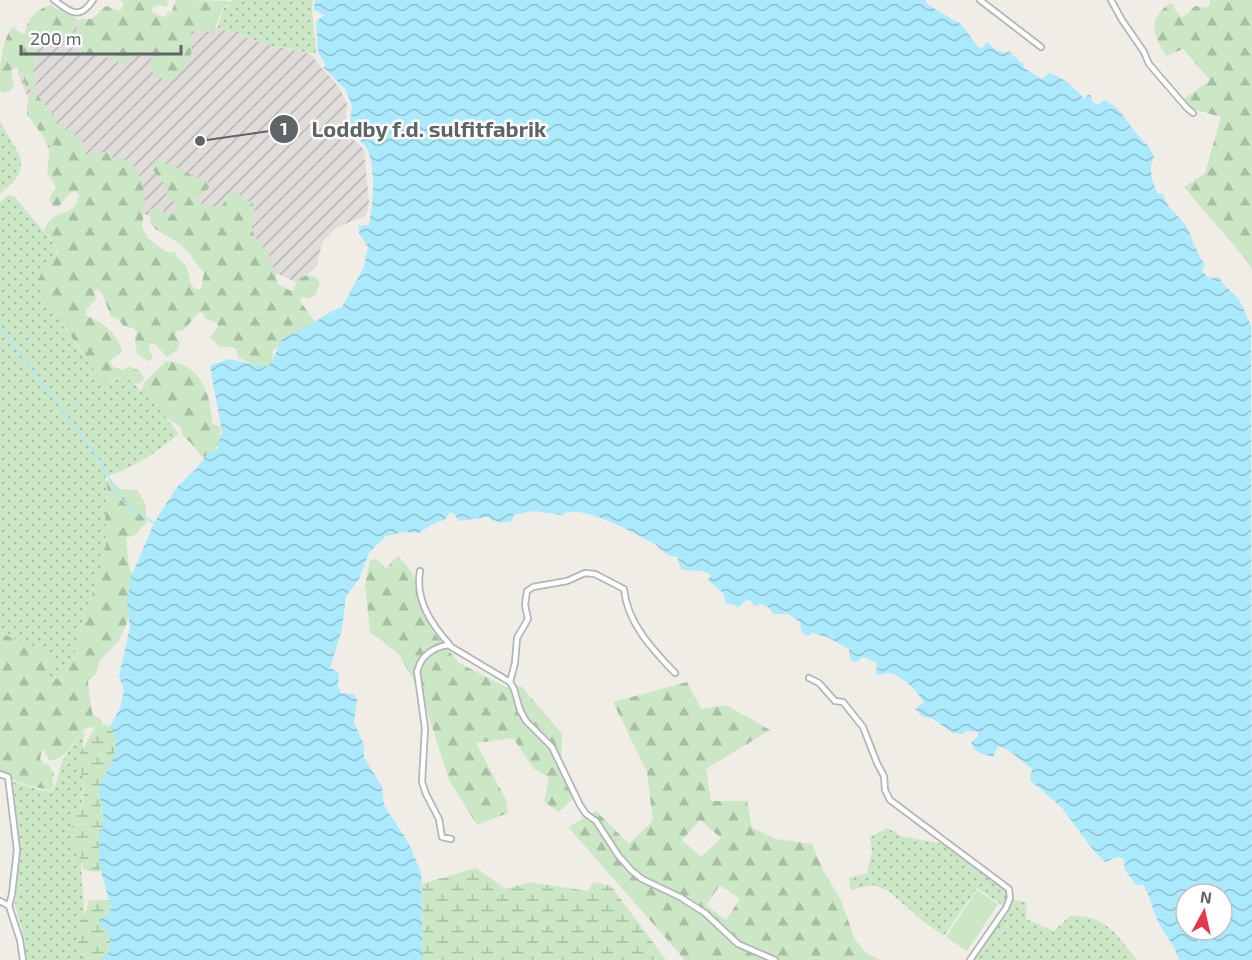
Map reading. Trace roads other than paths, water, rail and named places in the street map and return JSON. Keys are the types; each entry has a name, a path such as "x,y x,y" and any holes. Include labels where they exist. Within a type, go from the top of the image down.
{"street":[{"path":"54,0 72,13 80,13 87,9 93,0"},
{"path":"980,0 1041,47"},
{"path":"1111,0 1144,52 1149,64 1186,108 1193,113"},
{"path":"420,571 419,595 430,621 460,654 510,682"},
{"path":"675,673 642,635 628,606 624,589 595,574 585,573 567,581 533,587 527,591 525,604 528,620 518,638 510,682 526,721 552,747 586,814 596,821 618,855 642,879 681,897 705,913 738,944 775,960"},
{"path":"451,838 442,837 439,819 423,789 422,760 426,728 418,670 420,660 425,655 442,646 452,647"},
{"path":"809,678 819,683 835,701 843,702 863,727 884,776 885,790 890,800 1009,889 1010,898 1006,908 970,960"},
{"path":"0,774 8,777 17,850 9,906 20,940 23,960"},
{"path":"0,901 9,906"}],"water":[{"path":"315,0 925,0 927,4 962,25 978,47 982,48 987,42 996,50 1006,53 1008,51 1012,53 1012,57 1015,56 1020,63 1023,63 1024,68 1042,79 1049,73 1059,77 1084,99 1090,95 1093,102 1098,105 1104,100 1119,111 1152,152 1154,157 1151,175 1157,193 1163,194 1170,208 1186,226 1205,264 1202,270 1207,277 1218,276 1239,299 1251,326 1252,960 1179,960 1158,921 1146,890 1143,885 1136,885 1125,870 1124,859 1118,857 1105,862 1062,808 1030,780 1032,769 1008,750 998,746 993,757 977,751 971,743 978,736 978,732 953,733 933,719 922,716 915,709 924,702 917,693 904,680 893,674 878,675 876,673 877,663 863,657 856,662 850,660 849,649 827,637 813,633 808,636 801,632 800,622 788,614 773,614 769,608 760,604 754,606 751,601 746,600 738,608 725,603 724,594 708,580 711,575 681,569 677,557 607,520 580,512 561,515 532,511 514,515 511,522 496,521 488,517 459,521 453,513 449,513 445,520 436,522 419,533 403,532 386,536 369,553 359,579 346,596 342,629 330,668 339,672 338,686 341,693 354,694 357,700 354,722 364,745 364,757 382,787 384,805 408,842 421,872 423,960 102,960 102,957 108,954 110,937 106,928 100,926 99,920 108,916 111,907 99,864 99,831 103,829 103,814 98,788 115,750 116,742 110,726 120,708 124,691 119,676 130,627 127,606 131,577 154,523 177,487 197,468 207,454 217,449 222,432 210,366 228,359 269,367 282,339 342,307 364,267 368,247 359,233 359,226 369,225 373,188 371,159 365,145 349,131 352,106 345,89 324,68 325,63 318,53 316,22 324,15 314,10"}],"waterway":[{"path":"0,327 94,452 120,497 128,506 154,523"}],"place":[{"name":"Loddby f.d. sulfitfabrik","path":"200,141"}]}
